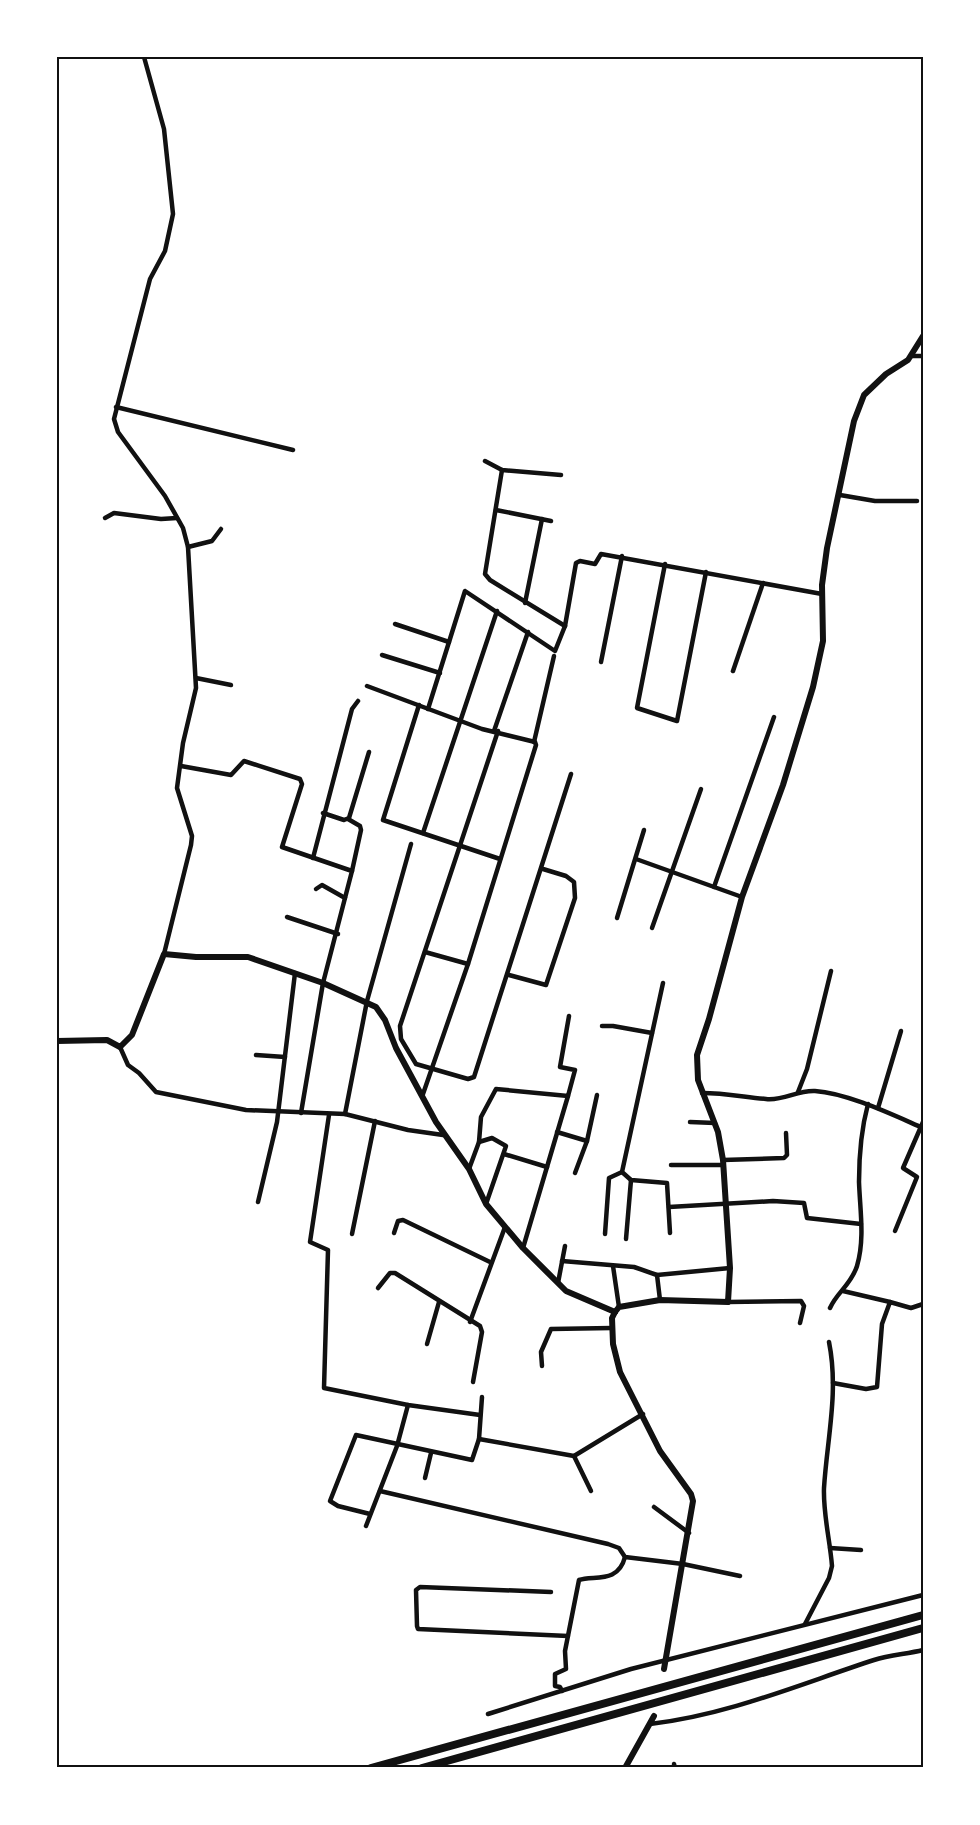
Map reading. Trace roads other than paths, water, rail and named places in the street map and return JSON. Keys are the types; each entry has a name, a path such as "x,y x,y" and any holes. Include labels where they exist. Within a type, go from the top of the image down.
{"highway":[{"path":"371,1768 923,1615"},
{"path":"422,1768 923,1628"}],"street":[{"path":"120,1047 132,1035 164,954 191,845 192,836 178,792 196,678 188,547 177,518 165,496 118,432 114,423 116,407 150,279 169,239 172,214 164,129 144,57"},
{"path":"728,1302 730,1268 723,1162 715,1123 702,1094 695,1069 697,1055 742,897 783,785 813,687 823,641 822,594 827,548 859,403 873,386 912,356 923,336"},
{"path":"912,356 923,356"},
{"path":"116,407 293,450"},
{"path":"485,461 502,470 561,475"},
{"path":"502,470 485,574 525,603 565,626"},
{"path":"840,495 875,501 916,501"},
{"path":"496,510 551,521"},
{"path":"105,518 114,513 161,519 177,518"},
{"path":"525,603 542,519"},
{"path":"188,547 212,541 221,529"},
{"path":"428,709 465,591 555,651 565,626 576,563 580,561 595,564 601,554 822,594"},
{"path":"601,662 622,556"},
{"path":"665,564 637,708 677,722 706,572"},
{"path":"733,671 763,583"},
{"path":"423,834 497,611"},
{"path":"395,624 449,642"},
{"path":"528,632 400,1031 414,1062 433,1070 468,1079 474,1077 509,975 571,774"},
{"path":"382,655 440,673"},
{"path":"423,1094 468,964 535,754 534,742 554,656"},
{"path":"196,678 231,685"},
{"path":"367,686 483,729 534,742"},
{"path":"313,858 352,709 358,701"},
{"path":"419,705 383,820 500,859"},
{"path":"714,887 774,717"},
{"path":"348,819 369,752"},
{"path":"181,766 231,775 244,761 300,779 302,784 281,843 284,849 352,871"},
{"path":"652,928 701,789"},
{"path":"301,1113 323,983 338,934 361,830 360,826 348,819 323,813"},
{"path":"617,918 644,830"},
{"path":"345,1114 367,1001 411,844"},
{"path":"636,859 742,897"},
{"path":"509,975 546,985 575,898 574,882 566,876 543,868"},
{"path":"316,890 322,885 345,898"},
{"path":"287,917 338,934"},
{"path":"425,952 468,964"},
{"path":"164,954 196,957 248,957 367,1001 381,1013 396,1048 423,1094 443,1135 469,1169 486,1204 523,1248 558,1283 576,1296 617,1309 660,1300 801,1301 804,1306 801,1323"},
{"path":"798,1092 807,1069 831,972"},
{"path":"258,1202 269,1163 295,973"},
{"path":"622,1172 663,983"},
{"path":"523,1248 574,1070 560,1067 569,1016"},
{"path":"602,1026 652,1033"},
{"path":"878,1108 901,1031"},
{"path":"57,1041 107,1040 120,1047 128,1065 140,1073 156,1092 236,1108 277,1113 345,1114 443,1135"},
{"path":"256,1055 285,1058"},
{"path":"469,1169 479,1142 481,1117 496,1089 568,1095"},
{"path":"702,1094 731,1093 781,1100 798,1092 814,1091 868,1104 922,1126 903,1168 917,1177 895,1231"},
{"path":"575,1173 587,1141 597,1095"},
{"path":"830,1308 836,1294 843,1291 852,1279 857,1265 861,1224 860,1150 862,1124 868,1104"},
{"path":"329,1115 310,1242 328,1250 323,1384 327,1389 408,1405 480,1415"},
{"path":"352,1234 375,1121"},
{"path":"690,1122 715,1123"},
{"path":"557,1132 587,1141"},
{"path":"671,1165 784,1158 787,1155 786,1134"},
{"path":"479,1142 489,1138 504,1143 504,1154 486,1204"},
{"path":"504,1154 547,1167"},
{"path":"622,1172 631,1180 664,1181 668,1185 670,1233"},
{"path":"605,1234 609,1178 622,1172"},
{"path":"626,1239 631,1180"},
{"path":"669,1207 773,1201 804,1203 807,1218 861,1224"},
{"path":"394,1233 398,1221 404,1220 490,1262"},
{"path":"470,1322 490,1262 505,1227"},
{"path":"558,1283 565,1246"},
{"path":"562,1261 650,1270 657,1275 730,1268"},
{"path":"613,1266 617,1309 612,1328 617,1364 660,1451 691,1494 693,1507 664,1669"},
{"path":"378,1288 393,1272 470,1322 480,1326 482,1332 472,1382"},
{"path":"657,1275 660,1300"},
{"path":"843,1291 911,1308 923,1304"},
{"path":"427,1344 439,1302"},
{"path":"834,1383 866,1389 877,1387 882,1324 890,1302"},
{"path":"542,1366 541,1352 551,1329 612,1328"},
{"path":"805,1624 830,1578 830,1548 824,1488 834,1383 829,1342"},
{"path":"370,1514 333,1504 330,1497 356,1435 431,1454 472,1460 479,1439 482,1397"},
{"path":"366,1526 397,1446 408,1405"},
{"path":"479,1439 574,1456 643,1414"},
{"path":"424,1478 431,1454"},
{"path":"574,1456 591,1491"},
{"path":"380,1491 608,1544 619,1548 625,1557 683,1564 740,1576"},
{"path":"654,1507 689,1533"},
{"path":"830,1548 861,1550"},
{"path":"562,1691 560,1686 555,1686 555,1674 566,1669 568,1636 579,1580 599,1579 614,1573 621,1566 625,1557"},
{"path":"551,1592 420,1587 416,1590 417,1626 418,1629 568,1636"},
{"path":"488,1713 666,1660 923,1595"},
{"path":"650,1724 697,1716 782,1692 877,1659 923,1650"},
{"path":"625,1768 654,1716"}]}
